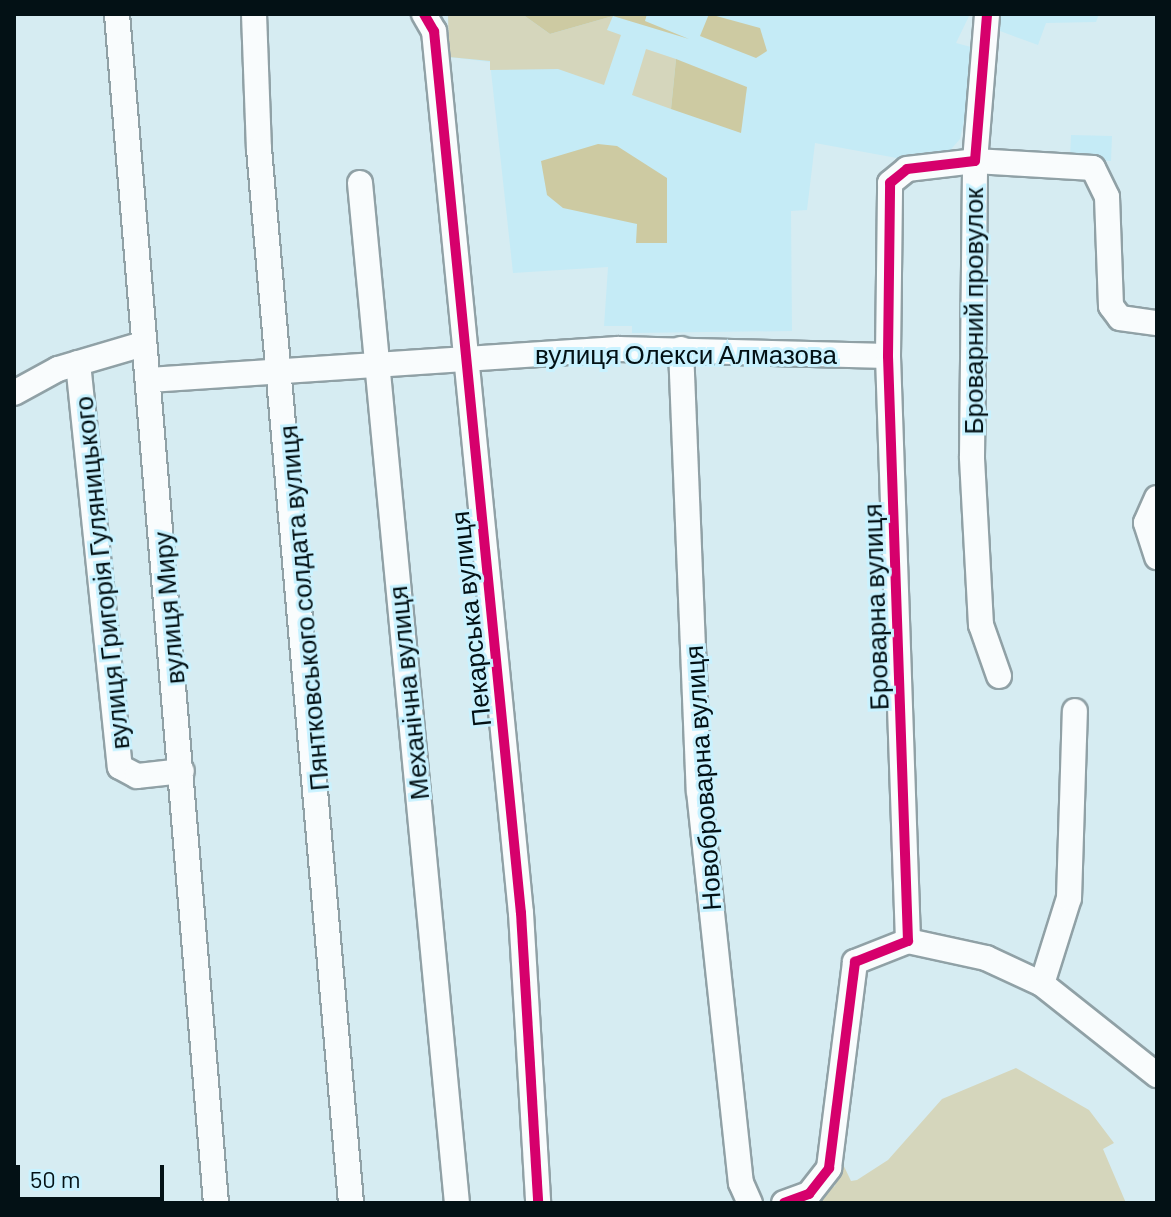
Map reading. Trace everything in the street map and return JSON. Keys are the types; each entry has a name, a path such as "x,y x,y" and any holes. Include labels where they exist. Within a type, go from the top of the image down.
{"street":[{"name":"вулиця Миру","path":"117,14 216,1203"},
{"name":"Пянтковського солдата вулиця","path":"254,14 351,1203"},
{"path":"975,161 987,14"},
{"name":"Пекарська вулиця","path":"429,22 467,358 521,913 538,1203"},
{"name":"Броварний провулок","path":"999,676 981,625 972,457 975,161 1093,168 1107,197 1111,306 1120,318 1157,323"},
{"name":"Броварна вулиця","path":"908,941 888,356 890,183 907,169 975,161"},
{"name":"Механічна вулиця","path":"360,183 457,1203"},
{"path":"14,393 78,363 143,344"},
{"name":"вулиця Олекси Алмазова","path":"149,380 467,358 681,349 888,356"},
{"name":"Новоброварна вулиця","path":"681,349 699,791 741,1183 750,1203"},
{"name":"вулиця Григорія Гуляницького","path":"78,363 120,767 137,776 182,771"},
{"path":"1157,498 1146,523 1157,557"},
{"path":"1042,984 1069,898 1075,711"},
{"path":"784,1203 809,1194 829,1168 855,962 908,941 986,958 1042,984 1157,1075"}],"shaded area":[{"path":"448,14 970,14 956,43 971,47 967,107 960,139 946,155 924,163 815,143 807,210 791,211 792,331 632,333 632,326 604,326 608,267 513,273 490,62 449,57"},
{"path":"522,14 647,14 645,21 689,39 613,16 550,34"},
{"path":"709,14 760,28 767,51 756,58 700,36"},
{"path":"1001,14 1099,14 1096,22 1046,23 1038,45 1000,31"},
{"path":"676,59 747,87 741,133 671,109"},
{"path":"1071,135 1112,136 1111,161 1070,159"},
{"path":"598,144 617,146 667,178 667,243 636,243 637,224 563,208 547,195 541,161"}],"green space":[{"path":"448,14 522,14 550,34 613,16 607,30 621,35 604,85 558,69 490,70 490,61 449,57"},
{"path":"646,49 676,59 671,109 632,95"},
{"path":"1016,1068 1089,1110 1114,1143 1103,1149 1126,1203 793,1203 835,1186 839,1156 851,1181 857,1180 888,1160 942,1099"}],"cycle path":[{"path":"424,14 434,31 521,913 538,1203"},
{"path":"784,1203 809,1194 829,1168 855,962 908,941 888,356 890,183 907,169 975,161 987,14"}]}
